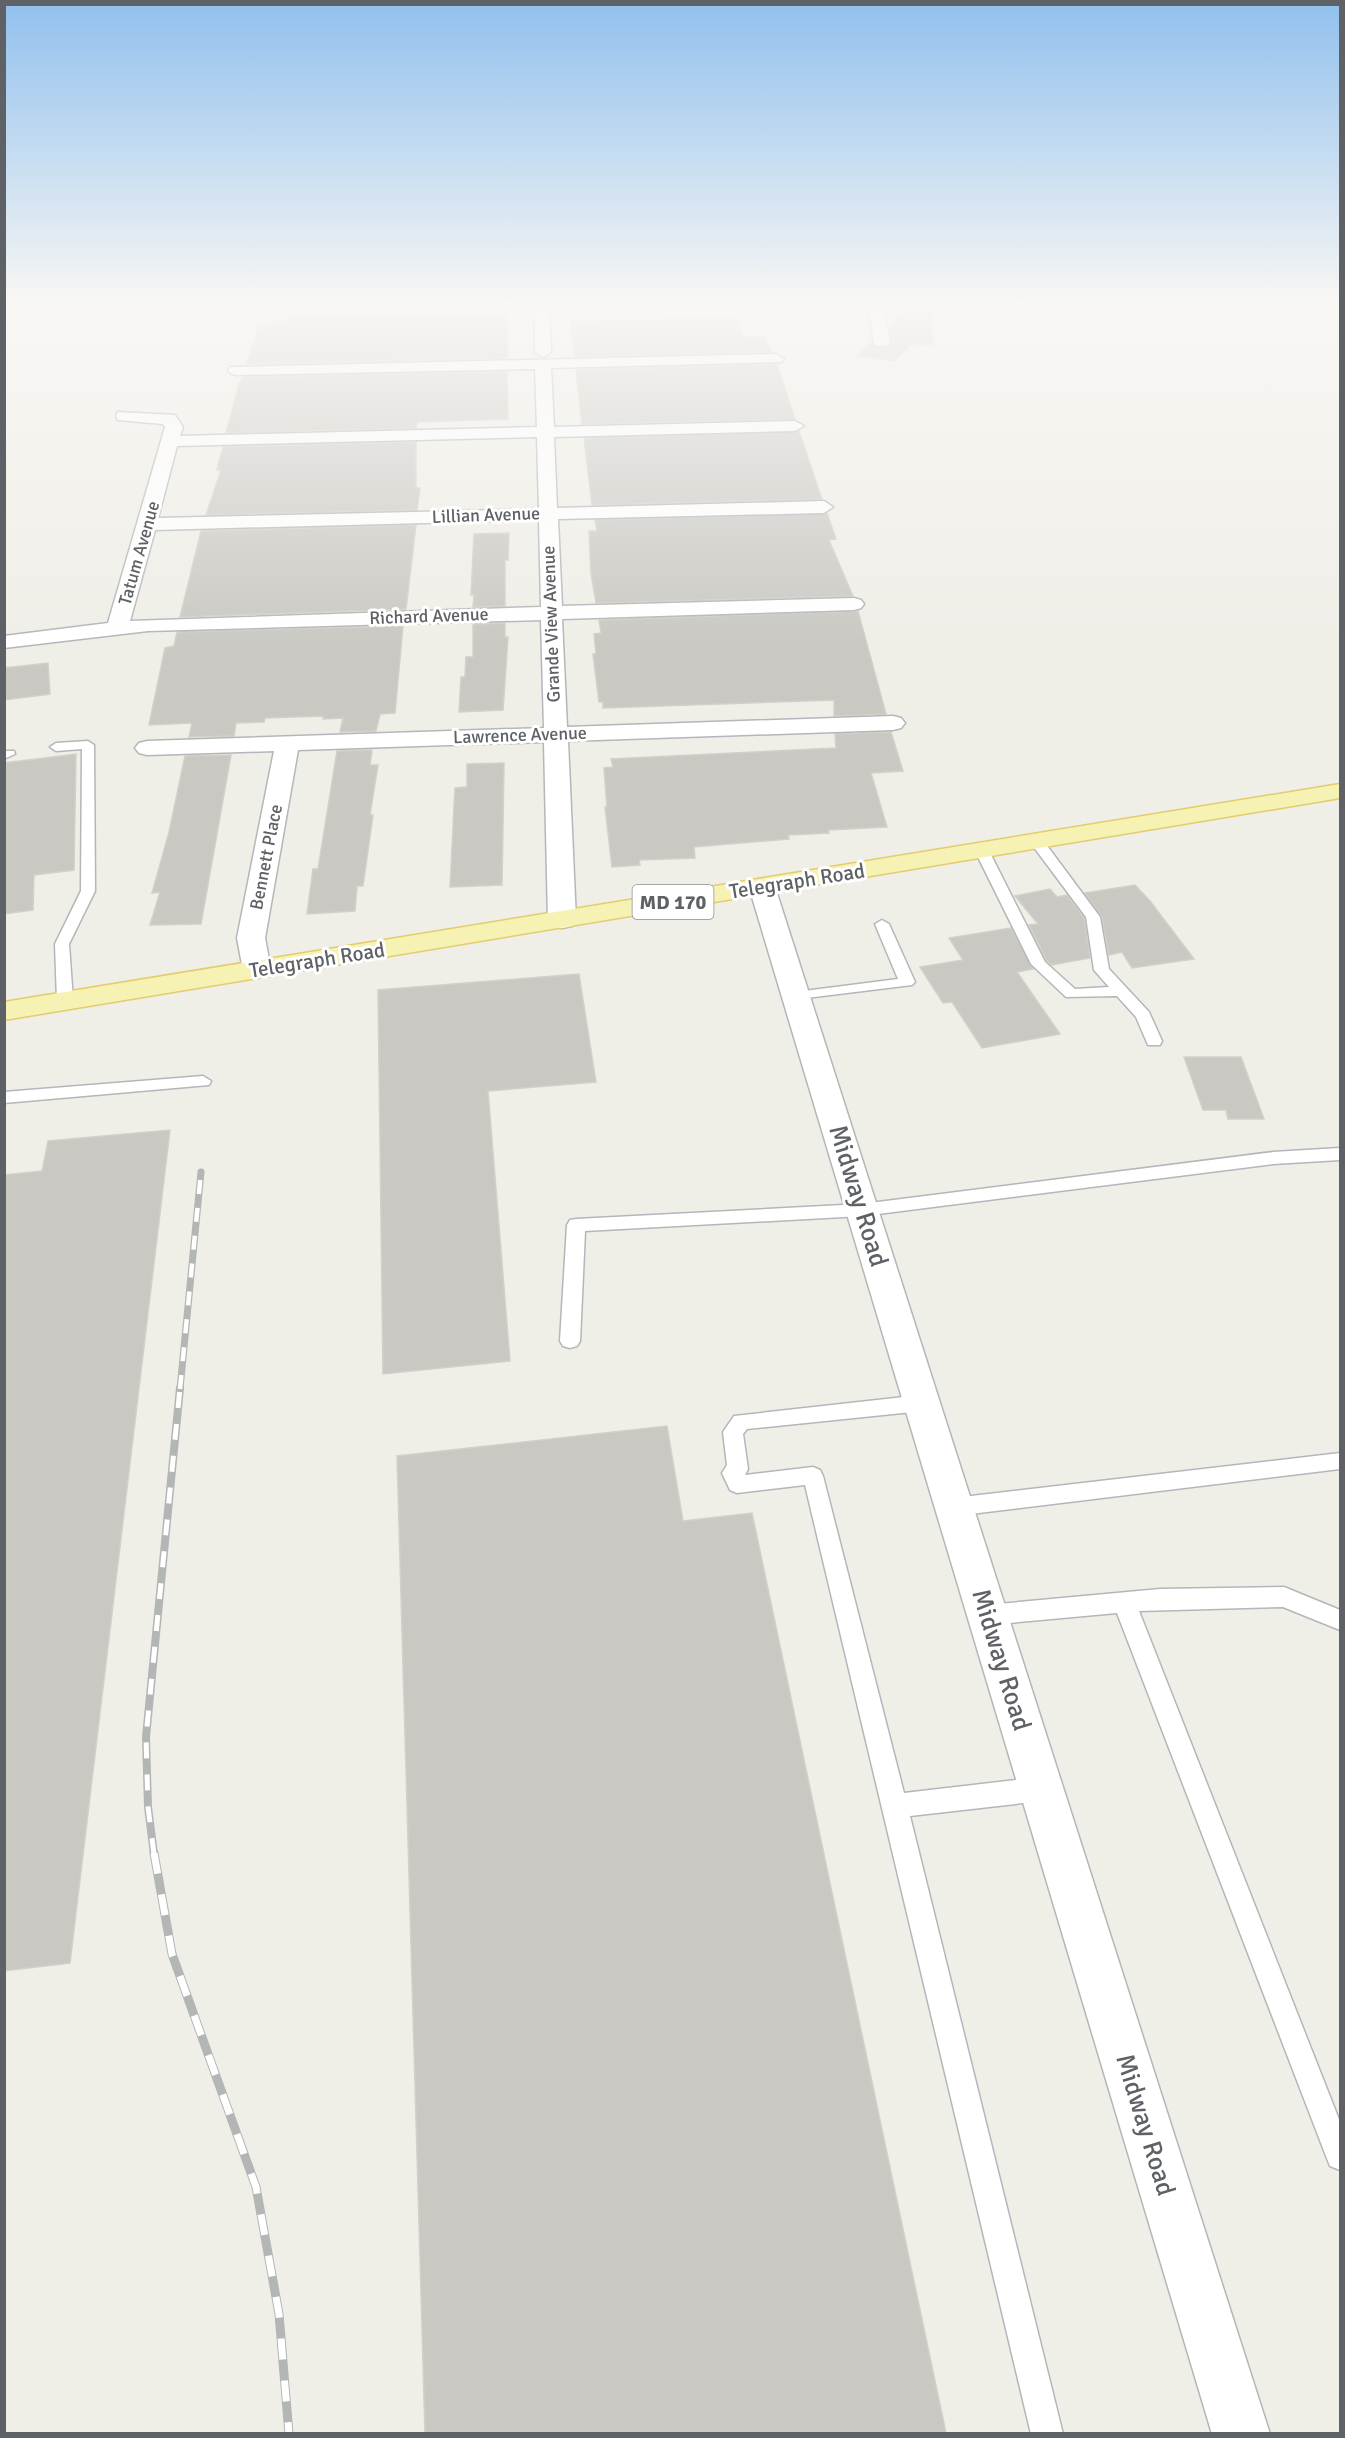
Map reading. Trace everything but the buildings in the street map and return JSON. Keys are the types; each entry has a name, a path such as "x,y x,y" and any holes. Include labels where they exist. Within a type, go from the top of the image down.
{"main road":[{"name":"Telegraph Road","path":"4,1011 1341,791"}],"street":[{"path":"123,416 172,420 174,428 170,441 795,426"},
{"name":"Grande View Avenue","path":"546,416 550,613 562,920"},
{"name":"Tatum Avenue","path":"117,628 170,441"},
{"name":"Lillian Avenue","path":"147,524 824,507"},
{"name":"Richard Avenue","path":"4,642 148,624 854,604"},
{"name":"Lawrence Avenue","path":"147,747 893,723"},
{"name":"Bennett Place","path":"257,970 251,938 288,744"},
{"name":"Midway Road","path":"762,887 1240,2433"}],"lane":[{"path":"56,747 88,745 88,891 62,944 65,1001"},
{"path":"1037,842 1093,917 1102,970 1143,1015 1154,1041"},
{"path":"982,851 1039,964 1071,994 1122,991"},
{"path":"796,997 908,982 882,924"},
{"path":"4,1098 203,1081"},
{"path":"570,1341 576,1225 862,1210 1273,1158 1341,1154"},
{"path":"922,1403 741,1422 733,1432 738,1469 732,1473 736,1484 813,1476 1047,2433"},
{"path":"954,1507 1341,1461"},
{"path":"987,1615 1160,1599 1284,1597 1341,1620"},
{"path":"1124,1602 1341,2156"},
{"path":"895,1806 1041,1789"}],"railway":[{"path":"180,1389 201,1172"},
{"path":"154,1854 148,1807 146,1737 180,1388"},
{"path":"154,1853 172,1954 256,2187 279,2314 289,2434"}]}
